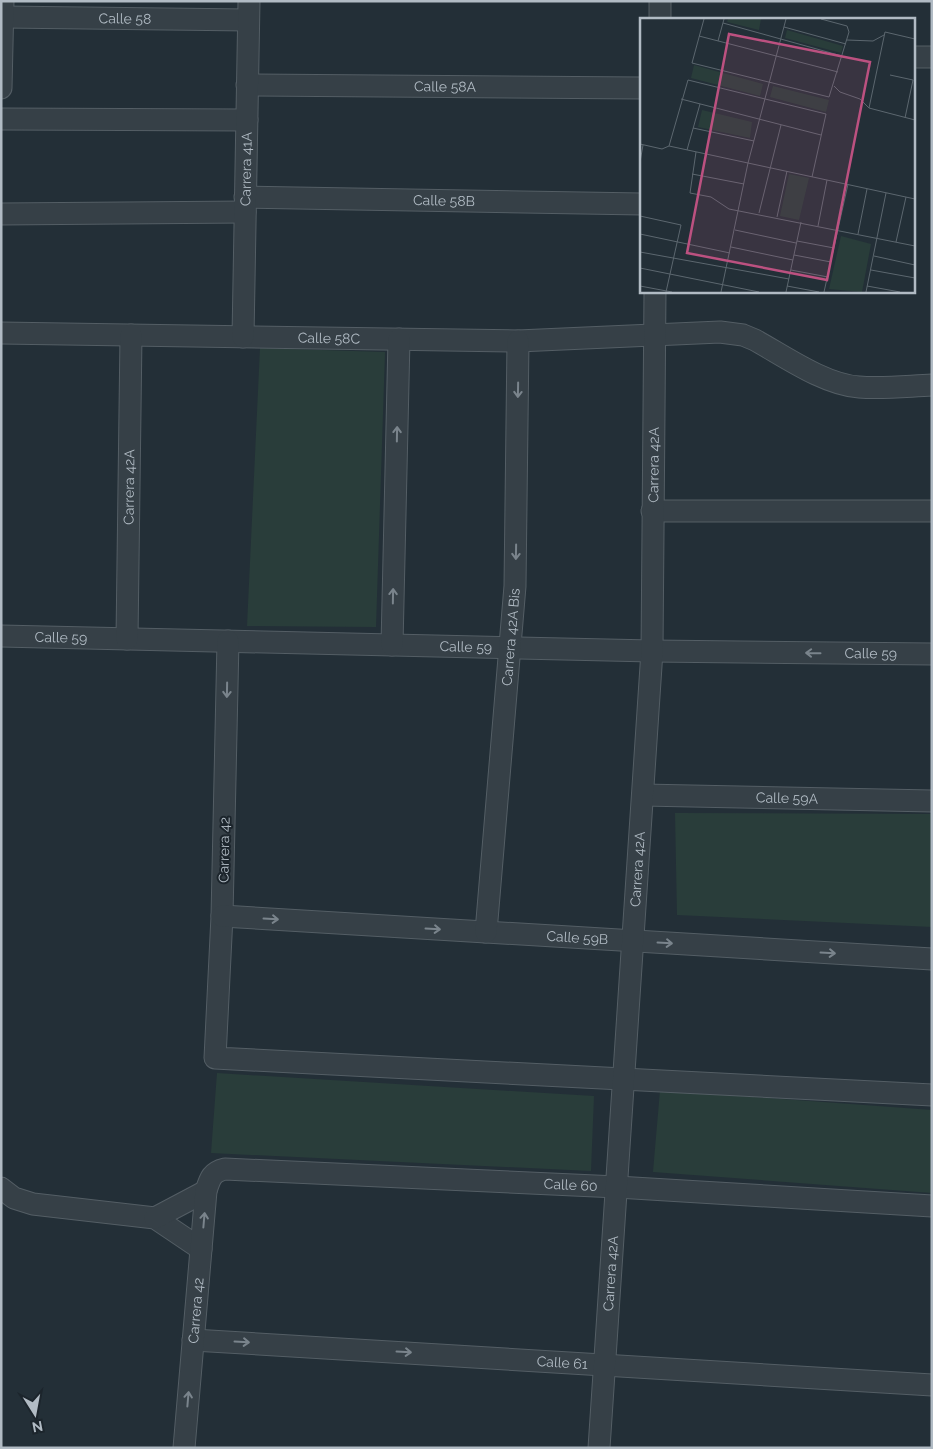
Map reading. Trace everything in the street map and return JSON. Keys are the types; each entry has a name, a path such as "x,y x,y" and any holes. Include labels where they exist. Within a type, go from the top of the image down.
{"street":[{"path":"660,1 660,18"},
{"path":"1,88 3,9"},
{"name":"Calle 58","path":"3,9 248,11"},
{"name":"Carrera 41A","path":"243,337 248,11"},
{"path":"916,57 932,57"},
{"name":"Calle 58A","path":"247,85 640,88"},
{"path":"1,118 246,120"},
{"name":"Calle 58B","path":"1,214 245,204 640,204"},
{"name":"Carrera 42A","path":"599,1448 652,650 655,292"},
{"name":"Calle 58C","path":"1,333 518,341 720,332 755,340 825,378 849,386 932,385"},
{"name":"Carrera 42A","path":"127,639 131,335"},
{"path":"392,645 399,339"},
{"name":"Carrera 42A Bis","path":"486,932 516,586 518,341"},
{"path":"652,510 932,511"},
{"name":"Calle 59","path":"1,636 932,654"},
{"name":"Carrera 42","path":"228,641 222,916 215,1058 624,1079"},
{"name":"Calle 59A","path":"643,795 932,802"},
{"name":"Calle 59B","path":"222,916 932,959"},
{"path":"624,1079 932,1095"},
{"name":"Calle 60","path":"155,1218 209,1183 217,1171 225,1169 616,1187 932,1206"},
{"name":"Carrera 42","path":"184,1448 201,1249 209,1183"},
{"path":"1,1188 14,1198 33,1204 155,1218 201,1249"},
{"name":"Calle 61","path":"193,1340 932,1385"}],"green space":[{"path":"260,348 385,352 376,627 247,626"},
{"path":"675,813 932,814 932,927 677,915"},
{"path":"217,1073 594,1096 591,1171 211,1153"},
{"path":"660,1090 932,1110 932,1193 653,1172"}]}
